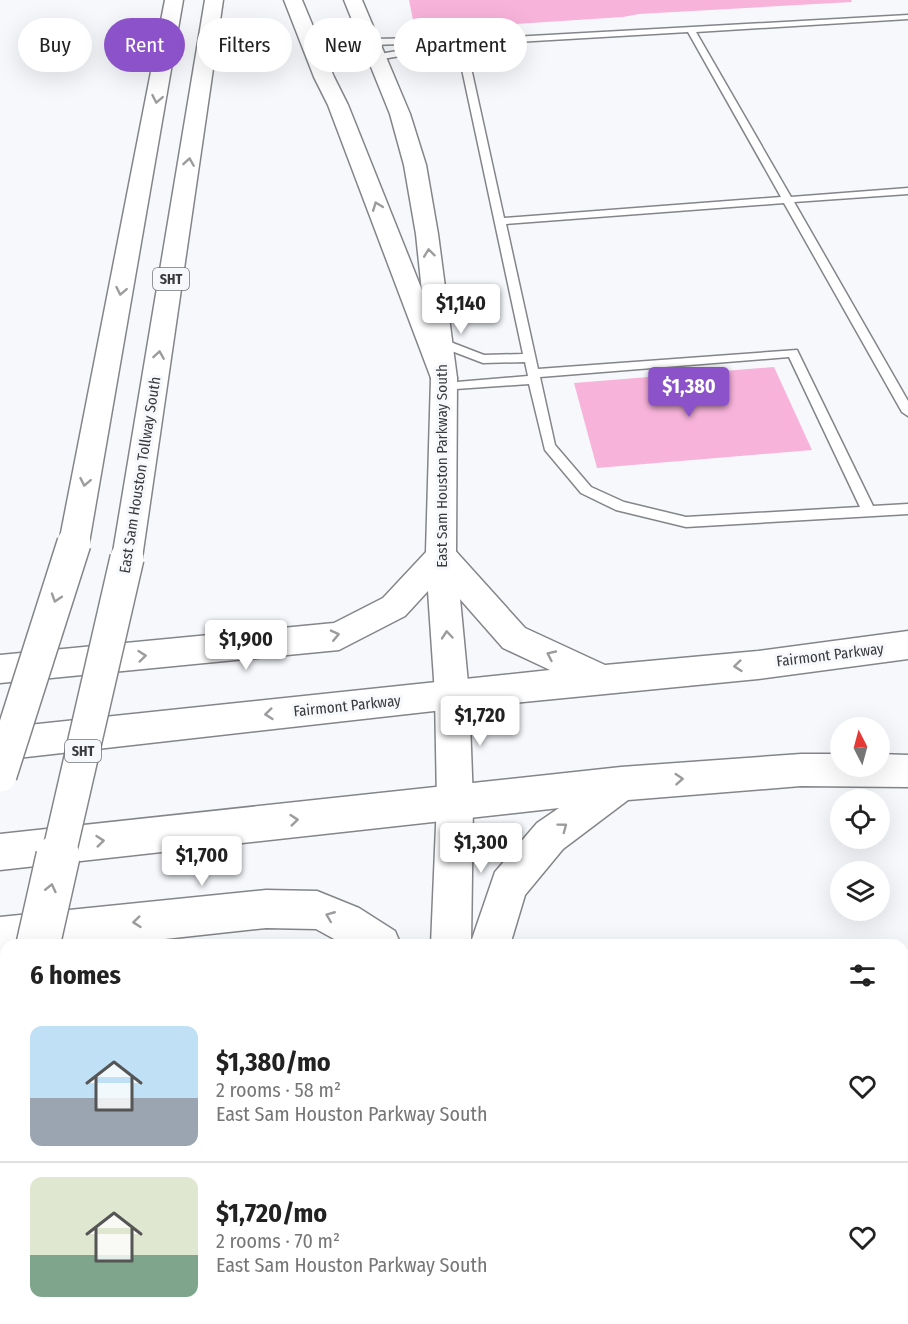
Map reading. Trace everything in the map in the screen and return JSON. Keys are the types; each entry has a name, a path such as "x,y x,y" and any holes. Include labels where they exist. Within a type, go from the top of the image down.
{"main road":[{"path":"0,775 74,543 174,0"},
{"name":"East Sam Houston Tollway South","path":"39,939 128,558 214,0"},
{"path":"293,0 324,77 338,105 445,383"},
{"name":"East Sam Houston Parkway South","path":"353,0 361,18"},
{"name":"East Sam Houston Parkway South","path":"382,70 400,114 415,165 427,234 445,383 441,556 452,694 455,802 451,939"},
{"path":"0,669 339,636 394,607 441,556 514,638 604,680"},
{"name":"Fairmont Parkway","path":"0,744 452,694 758,664 908,645"},
{"path":"0,852 621,784 801,770 908,771"},
{"path":"492,939 509,885 550,836 621,784"},
{"path":"0,937 266,909 317,910 345,922 372,939"}],"lane":[{"path":"527,39 908,17"},
{"path":"691,30 908,412"},
{"path":"467,72 549,447 586,489 621,506 686,522 908,508"},
{"path":"500,221 908,191"},
{"path":"440,342 483,359 530,358"},
{"path":"445,383 793,353 869,511"}],"building":[{"path":"409,0 851,0 852,2 639,14 527,23 527,18 413,18"},
{"path":"774,367 812,450 597,468 574,383"}]}
